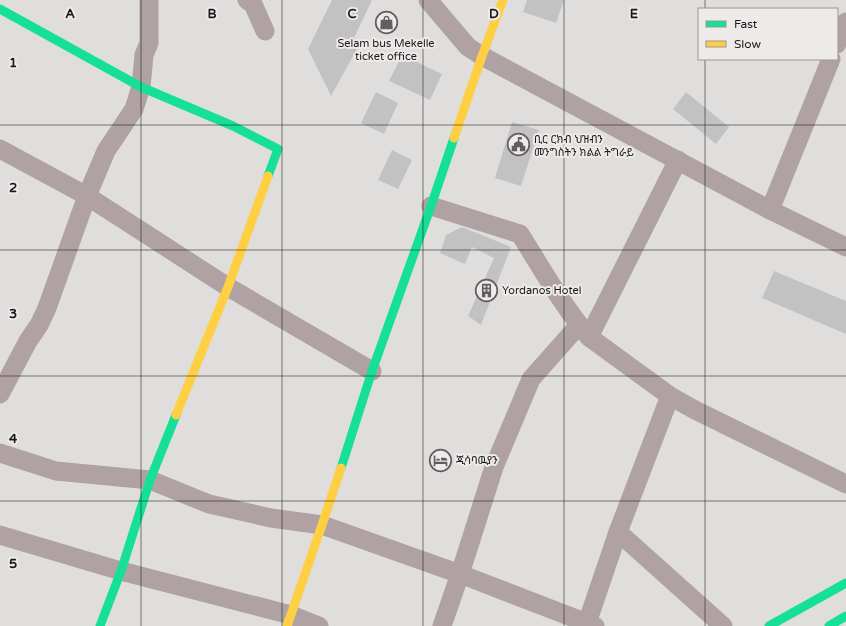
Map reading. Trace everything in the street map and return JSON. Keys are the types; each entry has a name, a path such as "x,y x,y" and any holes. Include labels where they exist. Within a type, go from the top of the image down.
{"street":[{"path":"0,394 47,308 87,196 106,151 134,109 141,87 144,55 149,43 149,0"},
{"path":"247,0 253,4 265,31"},
{"path":"428,0 468,47 482,56 770,210 846,247"},
{"path":"289,620 322,525 372,371 503,0"},
{"path":"0,9 141,87 233,126 278,150 228,287 150,480 121,571 100,626"},
{"path":"838,42 846,22"},
{"path":"770,210 831,60"},
{"path":"0,149 87,196 228,287 372,371"},
{"path":"442,626 494,467 531,378 584,331 678,160"},
{"path":"431,206 520,234 559,296 584,331 670,396 846,484"},
{"path":"0,453 56,471 150,480 210,504 271,518 322,525 460,574 590,625 618,532 670,396"},
{"path":"618,532 723,626"},
{"path":"0,534 289,620 319,626"},
{"path":"769,626 846,583"},
{"path":"829,626 846,616"}],"building":[{"path":"332,0 372,0 354,38 361,42 331,96 308,49"},
{"path":"527,0 564,0 556,23 523,12"},
{"path":"402,55 442,74 430,100 389,81"},
{"path":"376,92 398,103 384,134 361,123"},
{"path":"686,92 729,127 716,144 673,109"},
{"path":"512,122 539,130 521,186 495,178"},
{"path":"392,150 412,160 398,189 378,180"},
{"name":"Yordanos Hotel","path":"462,227 511,247 481,325 468,316 494,258 472,247 465,264 440,253 446,235"},
{"path":"774,271 846,301 846,334 762,298"}],"traffic: fast":[{"path":"0,9 141,87 233,126 278,149 268,176"},
{"path":"341,468 372,371 454,138"},
{"path":"100,626 121,571 150,480 176,415"},
{"path":"769,626 846,583"},
{"path":"829,626 846,616"}],"traffic: slow":[{"path":"454,138 503,0"},
{"path":"176,415 228,287 268,176"},
{"path":"287,626 341,468"}],"place":[{"name":"Selam bus Mekelle ticket office","path":"386,23"},
{"name":"ቢር ርክብ ህዝብን መንግስትን ክልል ትግራይ","path":"519,145"},
{"name":"Yordanos Hotel","path":"487,290"},
{"name":"ጂሳባዉያን","path":"441,460"}]}
